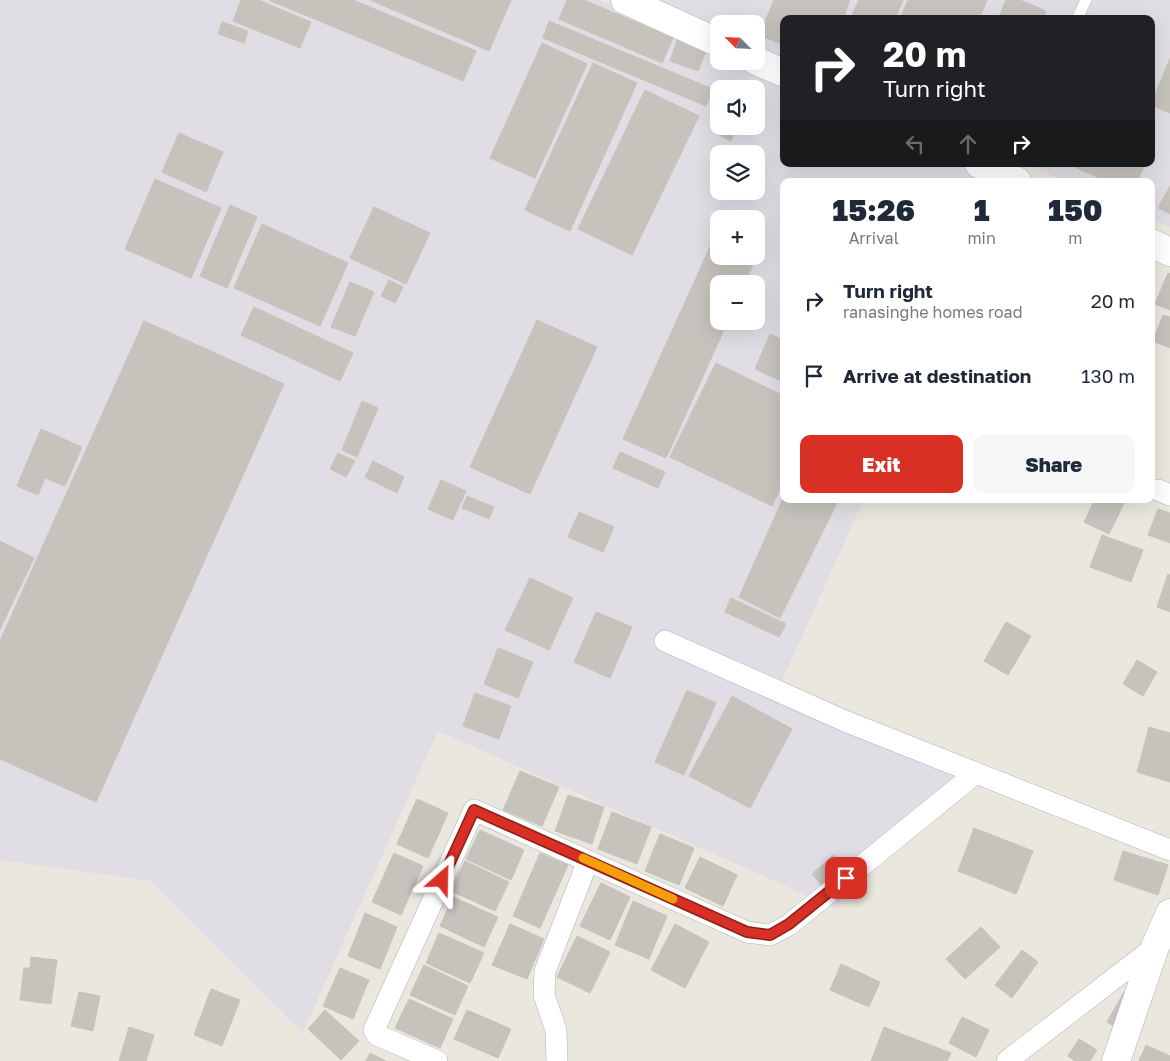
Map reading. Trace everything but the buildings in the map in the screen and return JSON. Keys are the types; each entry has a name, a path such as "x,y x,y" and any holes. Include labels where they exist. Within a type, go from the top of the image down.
{"street":[{"path":"625,0 710,40"},
{"path":"765,65 780,72"},
{"path":"986,167 1010,178"},
{"path":"1155,245 1170,252"},
{"path":"665,641 845,721 1170,850"},
{"path":"437,1061 377,1036 374,1030 474,810 747,932 770,935 789,924 976,773"},
{"path":"558,1061 556,1030 544,994 545,971 588,861"},
{"path":"1116,1061 1154,947 1170,914"},
{"path":"1007,1061 1154,947"}],"lane":[{"path":"1079,15 1086,0"}],"shaded area":[{"path":"0,0 599,0 710,49 710,70 757,70 780,80 780,167 975,167 1000,178 780,178 780,503 862,503 782,681 968,762 835,908 438,731 303,1032 151,881 0,860"},
{"path":"651,0 1170,0 1170,227 1155,221 1155,178 1060,178 1034,167 1155,167 1155,15 780,15 780,56 765,50 765,15 710,15 710,25"}],"slow traffic":[{"path":"583,858 673,899"}],"route":[{"path":"442,880 474,810 747,932 770,935 789,924 846,878"}]}
